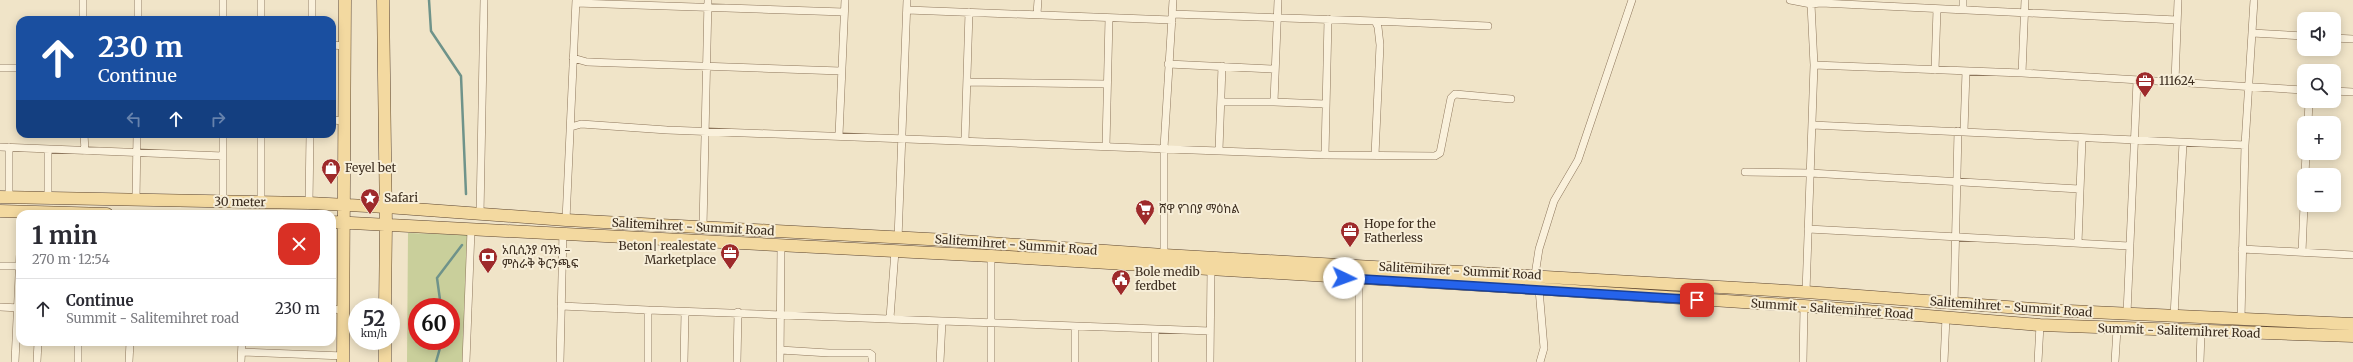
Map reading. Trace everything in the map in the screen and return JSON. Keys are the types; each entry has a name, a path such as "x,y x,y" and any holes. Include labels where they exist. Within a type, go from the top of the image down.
{"main road":[{"path":"343,359 338,309 345,222 345,0"},
{"path":"383,0 386,207 385,298"},
{"name":"30 meter","path":"5,197 136,201 309,203 345,206"},
{"path":"345,206 386,207"},
{"name":"Salitemihret - Summit Road","path":"386,207 566,220 1533,275 1669,285 1806,292 1954,304 2174,317 2353,324"},
{"path":"0,211 16,212"},
{"path":"336,222 471,230 563,232 781,246 991,256 1534,289 1533,275"},
{"name":"Summit - Salitemihret Road","path":"1534,289 1804,306 2040,325 2201,332 2353,336"},
{"path":"385,350 385,362"}],"street":[{"path":"83,0 83,16"},
{"path":"138,0 138,16"},
{"path":"223,0 223,16"},
{"path":"261,0 261,16"},
{"path":"312,0 312,16"},
{"path":"480,214 484,0"},
{"path":"839,135 845,0"},
{"path":"898,239 907,0"},
{"path":"1037,14 1038,0"},
{"path":"1164,255 1164,148 1173,0"},
{"path":"1274,102 1274,69 1278,0"},
{"path":"1533,275 1539,249 1554,201 1578,160 1632,0"},
{"path":"1790,0 1937,9 2177,20"},
{"path":"1963,0 1963,10"},
{"path":"2022,73 2025,0"},
{"path":"2175,82 2178,0"},
{"path":"2241,319 2245,145 2254,0"},
{"path":"566,220 576,1 708,4 844,12"},
{"path":"1806,292 1814,65 1811,2"},
{"path":"703,227 708,4"},
{"path":"1935,70 1937,9"},
{"path":"907,10 1109,18 1172,17 1328,19 1488,26"},
{"path":"965,140 969,12"},
{"path":"1106,146 1109,18"},
{"path":"1325,155 1328,19"},
{"path":"1375,21 1378,27 1380,44 1375,155"},
{"path":"2252,33 2297,36"},
{"path":"2341,39 2353,40"},
{"path":"336,45 345,46"},
{"path":"573,58 587,62 707,65 841,71"},
{"path":"1168,64 1274,69"},
{"path":"1814,65 2022,73 2297,90"},
{"path":"1219,150 1222,102 1222,66"},
{"path":"0,68 16,68"},
{"path":"1954,304 1957,181 1966,71"},
{"path":"2127,314 2137,81"},
{"path":"968,82 1107,84"},
{"path":"2341,91 2353,92"},
{"path":"571,127 581,124 706,131 1325,155 1435,156 1440,153 1451,98 1454,94 1511,99"},
{"path":"1222,102 1325,104"},
{"path":"336,120 345,121"},
{"path":"1812,126 1961,131 2135,142 2245,145"},
{"path":"84,138 85,151"},
{"path":"136,201 137,138"},
{"path":"223,138 223,202"},
{"path":"261,138 261,202"},
{"path":"309,203 310,138"},
{"path":"2078,243 2082,139"},
{"path":"2174,317 2183,143"},
{"path":"0,147 223,156"},
{"path":"5,197 9,147"},
{"path":"48,149 48,198"},
{"path":"1745,172 1810,172 2079,188"},
{"path":"2302,252 2304,212"},
{"path":"1808,229 2129,246"},
{"path":"466,362 471,230"},
{"path":"560,362 563,232"},
{"path":"991,243 993,324 991,362"},
{"path":"780,362 779,315 781,246"},
{"path":"2242,249 2353,255"},
{"path":"890,318 895,251"},
{"path":"0,266 16,266"},
{"path":"1210,362 1211,269"},
{"path":"1359,278 1359,362"},
{"path":"1534,289 1544,348 1540,362"},
{"path":"561,306 685,312 738,312 779,315 890,318 993,324 1210,331"},
{"path":"1803,362 1804,306"},
{"path":"0,307 16,308"},
{"path":"648,310 648,362"},
{"path":"684,362 685,312"},
{"path":"737,362 738,312"},
{"path":"1944,362 1946,317"},
{"path":"940,362 942,321"},
{"path":"2038,362 2040,325"},
{"path":"1074,362 1075,327"},
{"path":"2115,362 2117,329"},
{"path":"1155,330 1155,362"},
{"path":"2200,362 2201,332"},
{"path":"15,362 16,346"},
{"path":"37,362 38,346"},
{"path":"78,346 78,362"},
{"path":"129,362 130,346"},
{"path":"241,362 242,346"},
{"path":"780,350 828,353 869,353 872,355 872,362"},
{"path":"242,352 297,359 343,359"},
{"path":"828,353 828,362"}],"green space":[{"path":"408,233 468,235 463,362 407,362"}],"waterway":[{"path":"429,0 431,31 461,76 466,194"},
{"path":"440,298 437,278 462,245"},
{"path":"436,362 439,350"}],"place":[{"name":"111624","path":"2145,98"},
{"name":"Feyel bet","path":"331,185"},
{"name":"Safari","path":"370,215"},
{"name":"ሸዋ የገበያ ማዕከል","path":"1145,226"},
{"name":"Hope for the Fatherless","path":"1350,248"},
{"name":"Beton| realestate Marketplace","path":"730,270"},
{"name":"አቢሲንያ ባንክ - ምስራቅ ቅርንጫፍ","path":"488,274"},
{"name":"Bole medib ferdbet","path":"1121,296"}],"route":[{"path":"1344,278 1529,288 1697,300"}]}
